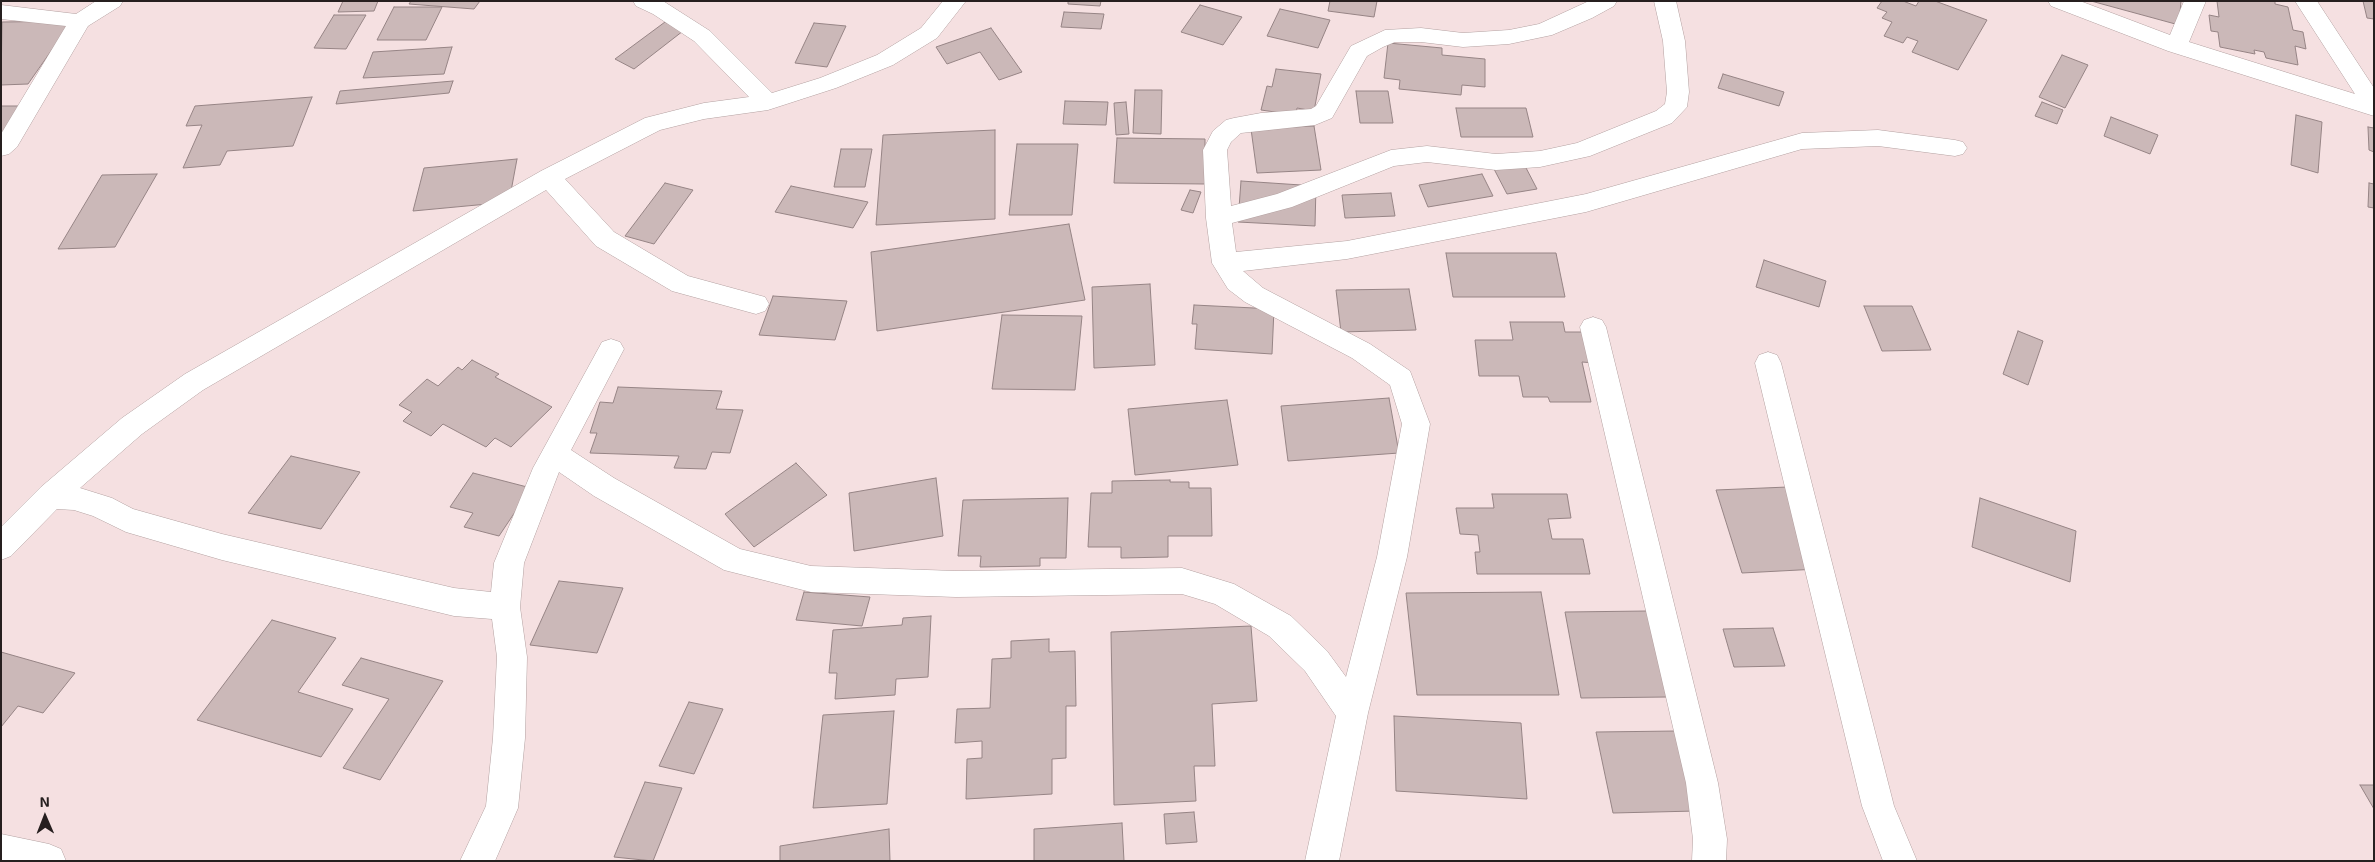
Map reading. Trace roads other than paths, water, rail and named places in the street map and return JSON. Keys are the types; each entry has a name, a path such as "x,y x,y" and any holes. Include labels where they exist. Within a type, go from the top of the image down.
{"street":[{"path":"1,148 9,141 80,22 112,1"},
{"path":"644,1 661,9 702,36 768,102"},
{"path":"1,547 51,496 132,426 194,382 549,177 653,124 704,111 768,102 828,83 885,60 929,32 955,1"},
{"path":"1322,861 1352,713 1392,557 1416,424 1401,379 1361,351 1254,296 1237,282 1225,263 1218,218 1215,150 1221,137 1234,126 1260,120 1315,117 1324,112 1359,51 1393,35 1421,35 1464,40 1509,37 1544,30 1584,14 1606,1"},
{"path":"1218,218 1283,201 1391,158 1427,154 1496,162 1540,159 1582,150 1664,116 1676,106 1678,92 1674,40 1665,1"},
{"path":"2059,1 2176,46 2374,107"},
{"path":"2176,46 2195,1"},
{"path":"2306,1 2374,107"},
{"path":"1,12 80,22"},
{"path":"1225,263 1347,250 1586,203 1802,141 1878,138 1955,148"},
{"path":"549,177 605,239 682,284 756,304"},
{"path":"1593,327 1702,783 1710,839 1709,861"},
{"path":"476,861 502,808 509,738 512,657 505,607 509,563 554,454 611,349"},
{"path":"1768,363 1878,806 1900,861"},
{"path":"554,454 604,488 734,561 811,579 956,584 1182,582 1223,593 1280,626 1316,661 1352,713"},
{"path":"51,496 74,498 102,506 126,520 222,547 454,602 505,607"},
{"path":"1,851 50,861"}]}
